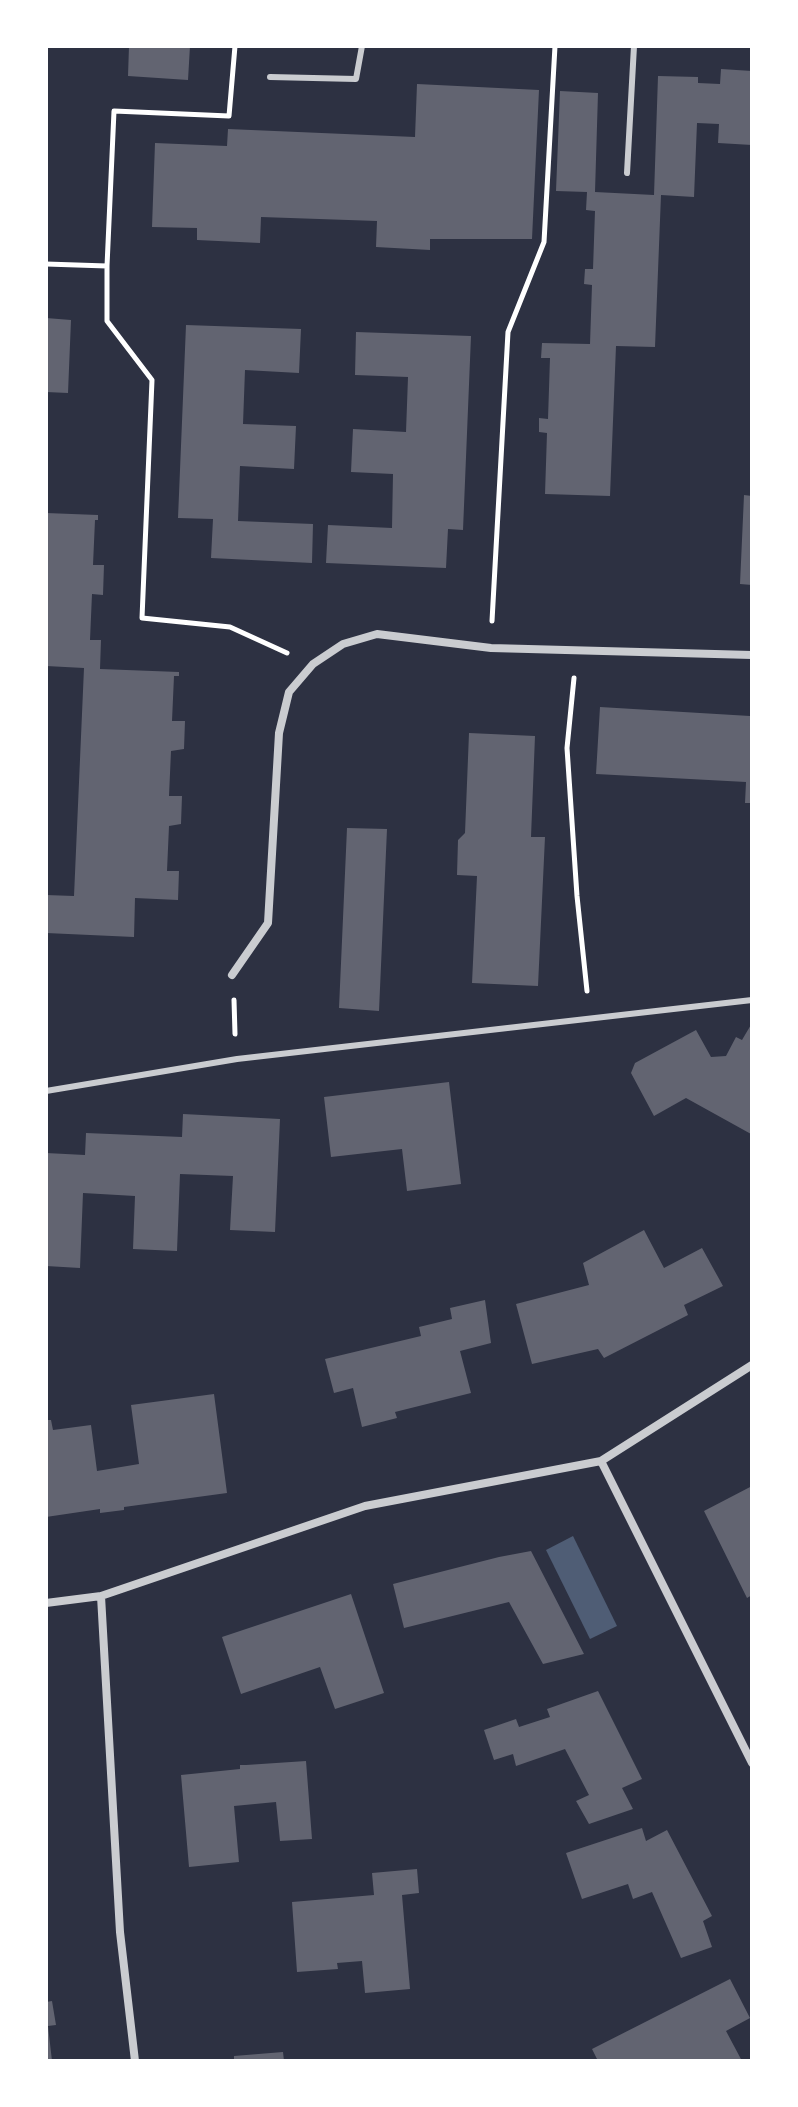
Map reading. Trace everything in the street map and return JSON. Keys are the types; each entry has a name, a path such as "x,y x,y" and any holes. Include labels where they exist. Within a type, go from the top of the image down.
{"street":[{"path":"232,975 268,923 279,733 289,692 313,664 343,644 377,634 491,648 752,655"},
{"path":"46,1603 101,1596 365,1506 601,1461 752,1365"},
{"path":"601,1461 752,1763"},
{"path":"101,1596 120,1932 135,2061"}],"lane":[{"path":"270,77 356,79 362,46"},
{"path":"627,173 634,46"},
{"path":"46,1091 237,1059 752,1000"}],"path":[{"path":"235,46 229,116 114,111 107,321 152,380 142,618 230,627 313,664"},
{"path":"491,648 508,332 544,242 555,46"},
{"path":"46,264 107,266"},
{"path":"578,649 567,748 577,896 591,1019"},
{"path":"232,975 237,1059"}],"water":[{"path":"573,1536 617,1626 590,1639 546,1550"}],"building":[{"path":"129,46 190,46 188,80 128,76"},
{"path":"721,69 752,71 752,145 718,143 719,124 697,123 694,197 661,195 655,347 616,346 610,496 545,494 547,433 539,432 539,418 548,419 550,358 541,358 542,343 590,344 592,285 584,284 585,269 593,269 595,211 586,210 587,192 556,191 560,91 598,93 595,192 654,195 658,76 698,77 698,83 720,84"},
{"path":"417,84 539,90 532,239 430,239 430,250 376,247 377,221 261,217 260,243 197,240 197,228 152,227 155,143 227,146 228,129 415,137"},
{"path":"46,318 71,320 68,393 46,392"},
{"path":"186,325 301,329 299,373 245,370 243,424 296,426 294,469 240,466 238,521 313,524 312,563 211,558 213,519 178,518"},
{"path":"356,332 471,336 463,530 448,529 446,568 326,563 328,525 392,528 393,474 351,472 353,429 406,432 408,377 355,375"},
{"path":"744,495 752,496 752,585 740,584"},
{"path":"46,513 98,515 98,520 95,520 93,565 104,565 103,595 92,594 90,640 101,640 100,669 179,672 179,676 174,676 172,721 185,721 184,749 171,751 169,796 182,796 181,824 169,826 167,871 179,871 178,900 135,898 134,937 46,933 46,895 74,896 84,668 46,666"},
{"path":"600,707 750,716 752,803 745,803 746,782 596,774"},
{"path":"469,733 535,736 531,837 545,837 538,986 472,983 477,876 457,875 458,840 465,833"},
{"path":"347,828 387,829 379,1011 339,1008"},
{"path":"752,1023 751,1134 686,1098 654,1116 631,1073 635,1063 696,1030 711,1057 726,1056 736,1037 742,1040"},
{"path":"449,1082 461,1184 407,1191 402,1149 331,1157 324,1097"},
{"path":"183,1114 280,1119 275,1232 230,1230 233,1176 180,1174 177,1251 133,1249 135,1196 83,1193 80,1268 46,1266 46,1153 85,1155 86,1133 182,1137"},
{"path":"644,1230 664,1268 702,1248 723,1286 684,1305 688,1315 604,1358 598,1349 532,1364 516,1304 589,1285 583,1263"},
{"path":"485,1300 491,1343 460,1351 471,1393 395,1412 397,1418 362,1427 353,1388 334,1393 325,1359 421,1336 419,1327 452,1319 450,1308"},
{"path":"214,1394 227,1493 124,1507 124,1510 100,1513 100,1509 46,1517 46,1420 51,1420 53,1430 91,1425 97,1471 139,1464 131,1405"},
{"path":"752,1486 752,1595 747,1598 704,1511"},
{"path":"531,1551 584,1654 543,1664 509,1602 404,1628 393,1584"},
{"path":"351,1594 384,1693 335,1709 320,1667 241,1694 222,1637"},
{"path":"598,1691 642,1779 622,1788 633,1809 589,1824 576,1801 589,1795 565,1749 516,1766 513,1754 494,1760 484,1730 516,1719 519,1727 550,1717 547,1709"},
{"path":"306,1761 312,1839 280,1841 276,1802 234,1806 239,1862 189,1867 181,1775 240,1769 240,1765"},
{"path":"642,1828 646,1841 667,1830 712,1916 703,1921 712,1947 681,1958 652,1892 633,1899 628,1884 582,1899 566,1853"},
{"path":"417,1869 419,1893 402,1895 410,1989 365,1993 362,1961 337,1963 338,1969 297,1972 292,1902 374,1895 372,1873"},
{"path":"730,1979 750,2018 726,2031 742,2061 598,2061 592,2049"},
{"path":"52,2001 56,2025 48,2026 52,2061 46,2061 46,2002"},
{"path":"283,2052 284,2061 234,2061 234,2056"}]}
